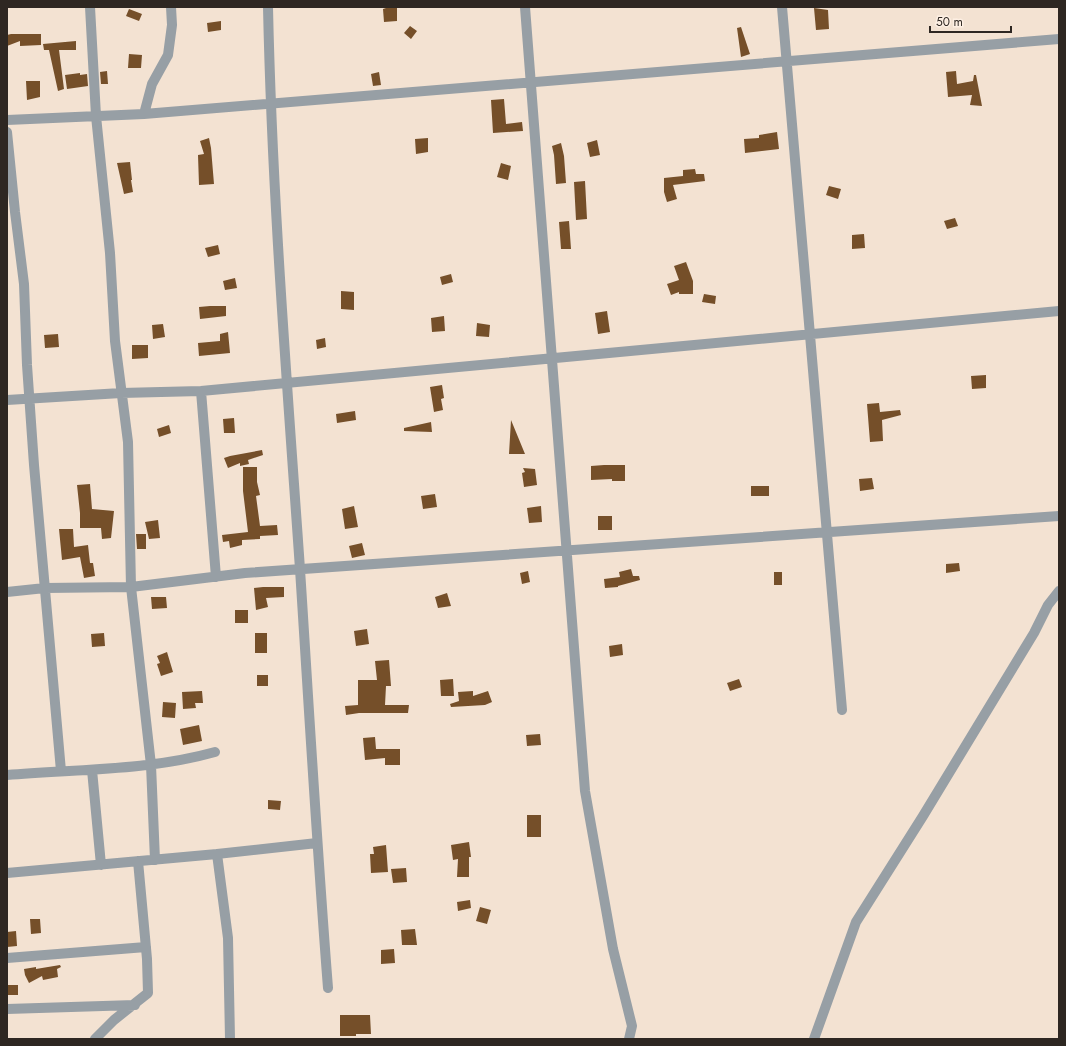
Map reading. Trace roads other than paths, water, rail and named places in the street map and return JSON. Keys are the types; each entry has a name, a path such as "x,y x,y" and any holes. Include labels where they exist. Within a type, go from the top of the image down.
{"street":[{"path":"90,7 96,116 110,253 115,341 128,442 131,587 151,765 155,860"},
{"path":"144,114 152,84 168,55 172,25 171,7"},
{"path":"268,7 270,104 287,382 316,843 328,988"},
{"path":"525,7 585,792 612,949 632,1026 629,1039"},
{"path":"782,7 842,710"},
{"path":"7,120 144,114 1059,39"},
{"path":"7,132 11,212 24,284 30,398 60,771"},
{"path":"7,400 121,393 202,391 1059,311"},
{"path":"202,391 216,577"},
{"path":"7,592 45,588 131,587 245,573 1059,516"},
{"path":"814,1039 856,922 1034,633 1048,604 1059,591"},
{"path":"7,775 151,765 197,757 215,752"},
{"path":"92,770 101,864"},
{"path":"7,873 217,854 316,843"},
{"path":"217,854 228,938 230,1039"},
{"path":"95,1039 114,1020 135,1005 148,993 146,947 138,861"},
{"path":"7,958 146,947"},
{"path":"7,1009 135,1005"}]}
